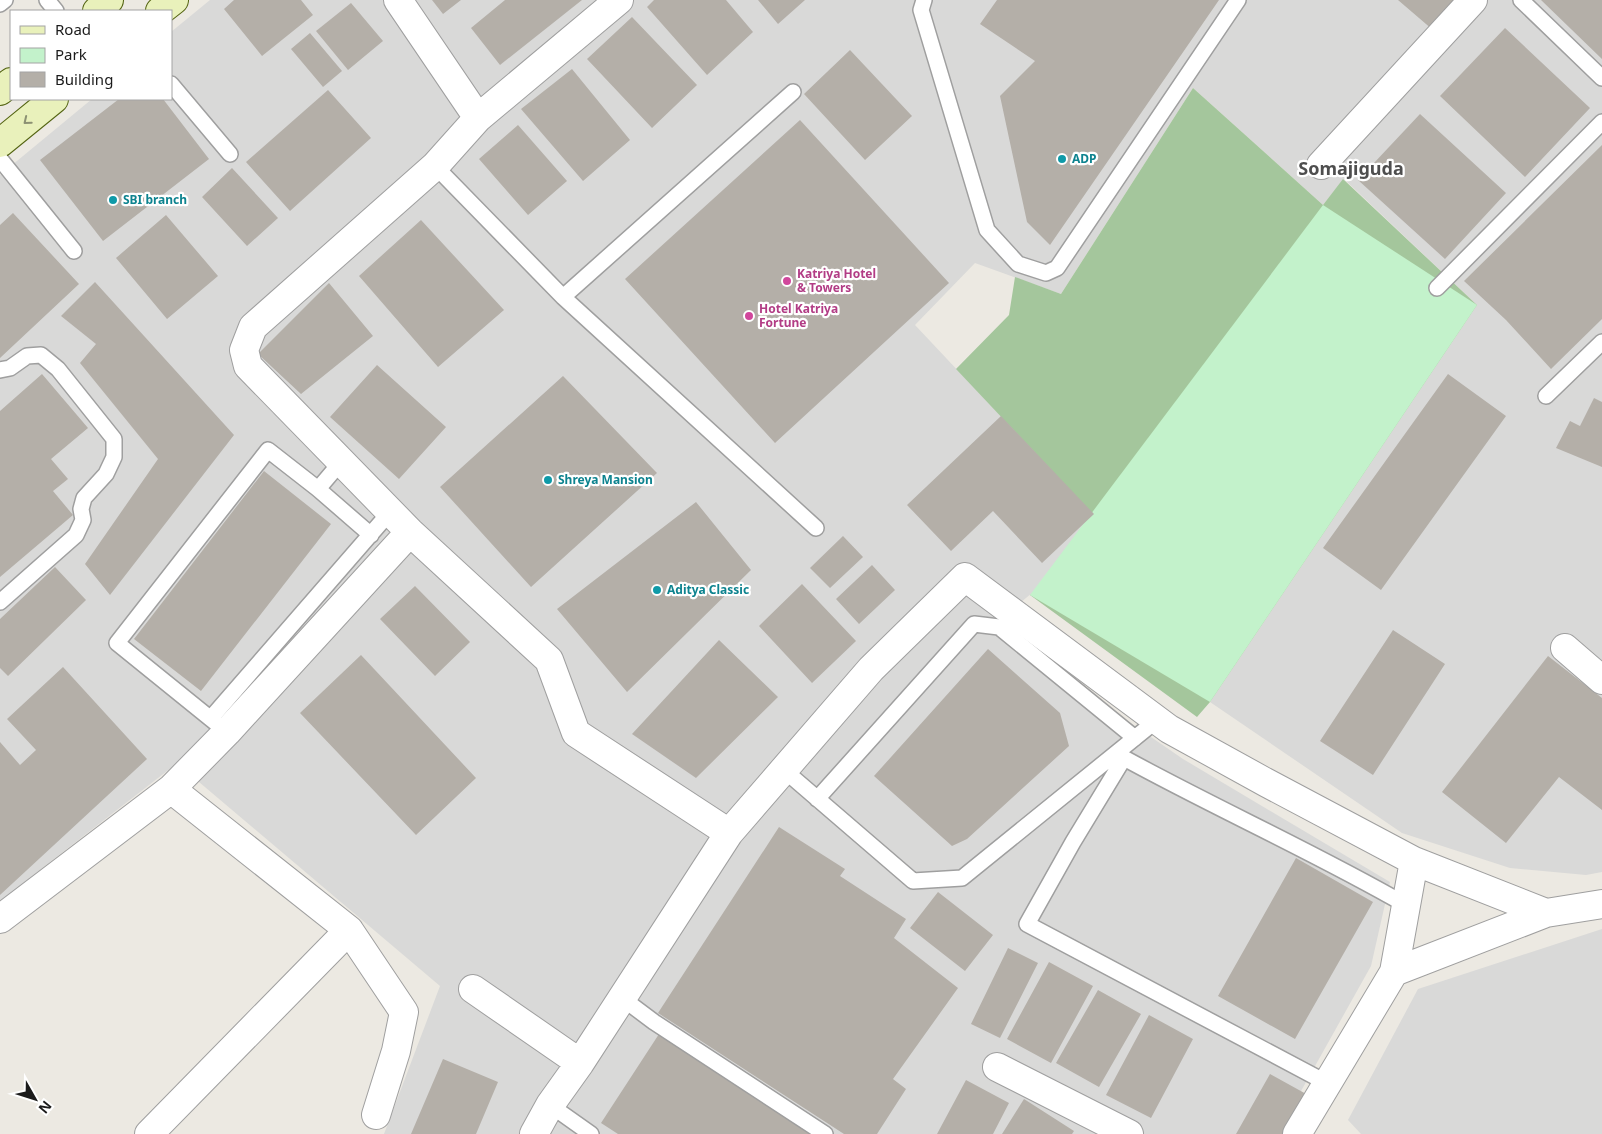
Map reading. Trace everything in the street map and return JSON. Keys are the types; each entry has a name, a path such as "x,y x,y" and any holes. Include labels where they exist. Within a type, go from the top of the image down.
{"main road":[{"path":"161,10 174,0"},
{"path":"0,91 10,83"},
{"path":"0,143 53,100"}],"street":[{"path":"398,0 478,118"},
{"path":"619,0 478,118 435,166 253,327 244,350 248,366 390,512 549,660 576,733 729,833"},
{"path":"1321,165 1473,0"},
{"path":"0,919 171,789 219,725 410,532"},
{"path":"534,1134 550,1105 580,1063 729,833 871,669 965,577 1169,729 1267,784 1414,861 1546,913"},
{"path":"1565,648 1602,680"},
{"path":"171,789 349,930 404,1012 396,1051 376,1115"},
{"path":"1297,1134 1394,972 1414,861"},
{"path":"1394,972 1546,913 1602,904"},
{"path":"149,1134 349,930"},
{"path":"473,989 580,1063"},
{"path":"997,1067 1129,1134"}],"lane":[{"path":"0,4 5,0"},
{"path":"46,0 55,10"},
{"path":"924,0 921,10 987,230 1018,264 1046,273 1057,268 1238,0"},
{"path":"1520,0 1602,78"},
{"path":"0,68 10,81"},
{"path":"172,85 230,154"},
{"path":"563,298 793,92"},
{"path":"1437,288 1602,122"},
{"path":"0,159 74,251"},
{"path":"435,166 563,298 816,528"},
{"path":"1546,396 1602,342"},
{"path":"0,370 10,368 27,356 41,355 58,369 114,438 114,457 106,474 84,498 80,509 83,520 76,535 0,602"},
{"path":"371,535 318,489 268,450 117,643 219,725 390,512"},
{"path":"318,489 341,462"},
{"path":"817,799 974,624 999,627 1134,738"},
{"path":"784,770 913,881 962,878 1156,720"},
{"path":"1327,1083 1027,924 1073,842 1124,758 1189,794 1322,858 1406,905"},
{"path":"622,998 654,1022 825,1134"},
{"path":"550,1105 591,1134"}],"shaded area":[{"path":"210,0 1602,0 1602,872 1586,875 1510,868 1402,833 1210,702 1477,305 1344,179 1323,205 1193,88 1061,294 975,263 915,325 1108,530 991,627 1183,759 1390,882 1371,966 1277,1134 384,1134 440,986 176,764 0,901 0,175 91,100 172,100 172,31"},
{"path":"1602,929 1602,1134 1361,1134 1348,1120 1418,989"}],"green space":[{"path":"1193,88 1323,205 1343,179 1477,305 1210,702 1197,717 1030,595 1108,530 956,369 1009,315 1015,277 1061,294"},
{"path":"1323,205 1477,305 1210,702 1030,595"}],"building":[{"path":"234,0 301,0 313,15 262,56 224,9"},
{"path":"432,0 461,0 443,14"},
{"path":"505,0 582,0 500,65 471,28"},
{"path":"654,0 726,0 753,32 707,75 647,7"},
{"path":"758,0 805,0 778,24"},
{"name":"ADP","path":"997,0 1219,0 1050,245 1027,222 1000,96 1035,61 980,24"},
{"path":"1398,0 1459,0 1433,30"},
{"path":"1541,0 1602,0 1602,59"},
{"path":"351,3 383,41 348,70 316,31"},
{"path":"632,17 697,85 652,128 587,59"},
{"path":"1505,28 1590,108 1525,177 1440,96"},
{"path":"310,33 342,71 323,87 291,49"},
{"path":"850,50 912,116 865,160 804,94"},
{"path":"572,69 630,140 583,181 521,109"},
{"path":"328,90 371,138 290,211 246,162"},
{"name":"SBI branch","path":"118,100 164,100 209,159 103,241 40,160"},
{"path":"1420,114 1506,193 1445,259 1358,180"},
{"name":"Katriya Hotel & Towers","path":"800,120 949,283 775,443 625,279"},
{"path":"518,125 567,181 528,215 479,159"},
{"path":"1602,145 1602,319 1551,369 1506,320 1464,281"},
{"path":"232,168 278,218 247,246 202,197"},
{"path":"13,213 79,284 0,358 0,225"},
{"path":"166,215 218,276 167,319 116,258"},
{"path":"421,220 504,310 438,367 359,276"},
{"path":"95,282 234,435 110,595 85,564 158,459 80,363 96,344 61,316"},
{"path":"329,283 373,336 301,394 258,354"},
{"path":"377,365 446,427 399,479 330,417"},
{"path":"42,374 88,428 51,459 68,479 53,491 73,515 0,577 0,411"},
{"path":"1448,374 1506,416 1381,590 1323,548"},
{"name":"Shreya Mansion","path":"563,376 657,473 531,587 440,487"},
{"path":"1594,398 1602,402 1602,467 1556,448 1570,421 1580,426"},
{"path":"1001,416 1094,514 1042,563 993,511 951,551 907,505"},
{"path":"264,471 331,524 201,691 134,639"},
{"name":"Aditya Classic","path":"696,502 751,570 627,692 557,609"},
{"path":"843,536 863,557 830,588 810,568"},
{"path":"872,565 895,590 859,624 836,599"},
{"path":"55,567 86,600 8,676 0,668 0,619"},
{"path":"802,584 856,641 812,683 759,626"},
{"path":"415,586 470,642 435,676 380,619"},
{"path":"1393,630 1445,664 1373,775 1320,741"},
{"path":"719,640 778,697 696,778 632,734"},
{"path":"988,649 1060,713 1069,746 967,839 952,846 874,776"},
{"path":"361,655 476,778 416,835 300,713"},
{"path":"1548,656 1602,698 1602,810 1559,777 1506,843 1442,792"},
{"path":"63,667 147,759 0,895 0,742 20,765 36,750 7,719"},
{"path":"779,827 845,869 840,876 906,919 894,938 958,988 893,1079 906,1089 877,1134 844,1134 658,1013"},
{"path":"1296,858 1373,902 1295,1039 1218,996"},
{"path":"938,892 993,935 965,971 910,928"},
{"path":"1008,948 1038,963 1000,1038 971,1024"},
{"path":"1049,962 1093,986 1051,1063 1007,1039"},
{"path":"1098,990 1141,1014 1099,1087 1056,1063"},
{"path":"1149,1015 1193,1039 1151,1118 1106,1095"},
{"path":"659,1034 812,1134 618,1134 601,1123"},
{"path":"443,1059 498,1082 476,1134 411,1134"},
{"path":"1270,1074 1308,1095 1286,1134 1236,1134"},
{"path":"966,1080 1009,1103 993,1134 937,1134"},
{"path":"1024,1099 1074,1131 1072,1134 1002,1134"}],"place":[{"name":"ADP","path":"1062,159"},
{"name":"SBI branch","path":"113,200"},
{"name":"Katriya Hotel & Towers","path":"787,281"},
{"name":"Hotel Katriya Fortune","path":"749,316"},
{"name":"Shreya Mansion","path":"548,480"},
{"name":"Aditya Classic","path":"657,590"}],"district":[{"name":"Somajiguda","path":"1351,169"}]}
